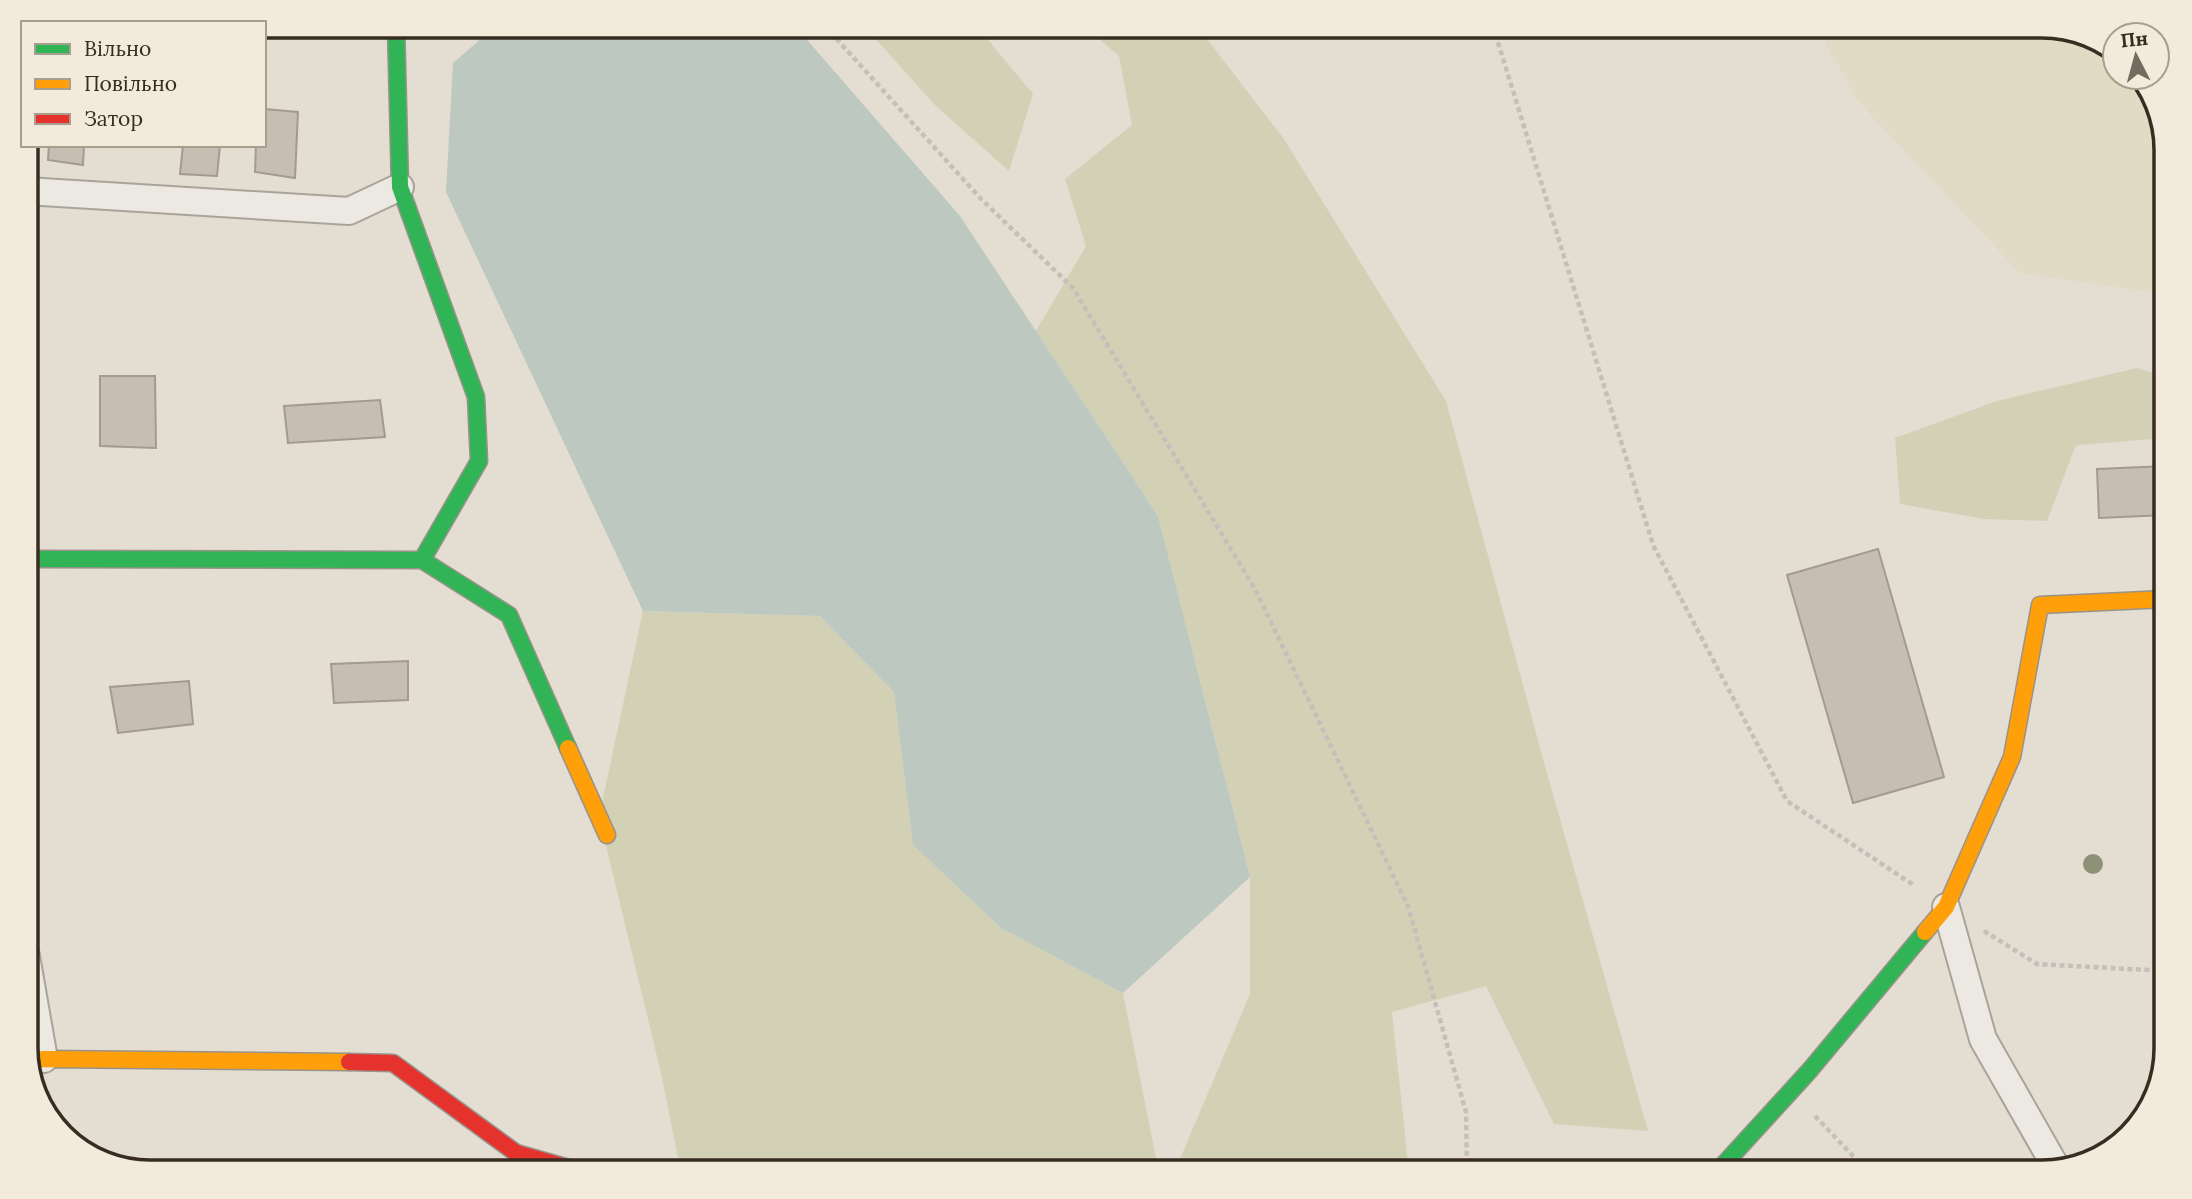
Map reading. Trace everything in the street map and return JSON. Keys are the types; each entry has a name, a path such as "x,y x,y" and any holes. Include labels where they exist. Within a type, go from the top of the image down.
{"street":[{"path":"396,38 400,187 476,397 479,461 422,560"},
{"path":"39,192 349,211 400,187"},
{"path":"39,559 422,560 509,615 607,835"},
{"path":"1728,1160 1791,1090 1946,907 2012,757 2040,605 2154,600"},
{"path":"1946,907 1983,1039 2052,1160"},
{"path":"40,1060 393,1063 516,1153 540,1160"}],"path":[{"path":"836,38 981,199 1073,288 1255,589 1408,906 1465,1112 1467,1160"},
{"path":"1497,38 1653,545 1787,801 2037,964 2154,970"},
{"path":"1791,1090 1857,1160"}],"shaded area":[{"path":"482,38 805,38 960,216 1158,516 1250,877 1123,993 1001,928 913,845 894,692 820,616 643,611 446,192 453,63"},
{"path":"1823,38 2056,39 2101,55 2101,91 2137,91 2148,115 2153,143 2153,292 2020,273 1857,100"}],"green space":[{"path":"875,38 989,38 1033,94 1009,171 936,106"},
{"path":"1098,38 1206,38 1284,139 1446,401 1648,1131 1554,1124 1486,986 1392,1012 1408,1160 1180,1160 1250,994 1250,877 1158,516 1036,331 1086,246 1065,179 1132,125 1119,56"},
{"path":"2137,368 2153,373 2153,439 2076,445 2047,521 1984,519 1900,504 1895,438 1997,401"},
{"path":"643,611 820,616 894,692 913,845 1001,928 1123,993 1156,1160 678,1160 661,1073 599,817"}],"building":[{"path":"266,109 298,112 295,178 255,172 256,147 266,147"},
{"path":"49,147 84,147 83,165 48,160"},
{"path":"183,147 220,147 217,176 180,174"},
{"path":"100,376 155,376 156,448 100,446"},
{"path":"380,400 385,437 288,443 284,406"},
{"path":"2153,467 2153,516 2099,518 2097,469"},
{"path":"1878,549 1944,777 1853,803 1787,575"},
{"path":"408,661 408,700 334,703 331,664"},
{"path":"189,681 193,724 118,733 110,687"}],"traffic: fast":[{"path":"396,38 400,187 476,397 479,461 422,560"},
{"path":"39,559 422,560 509,615 568,748"},
{"path":"1728,1160 1810,1070 1925,932"}],"traffic: slow":[{"path":"1925,932 1946,907 2012,757 2040,605 2154,600"},
{"path":"568,748 607,835"},
{"path":"40,1060 349,1062"}],"traffic: jam":[{"path":"349,1062 393,1063 516,1153 540,1160"}]}
